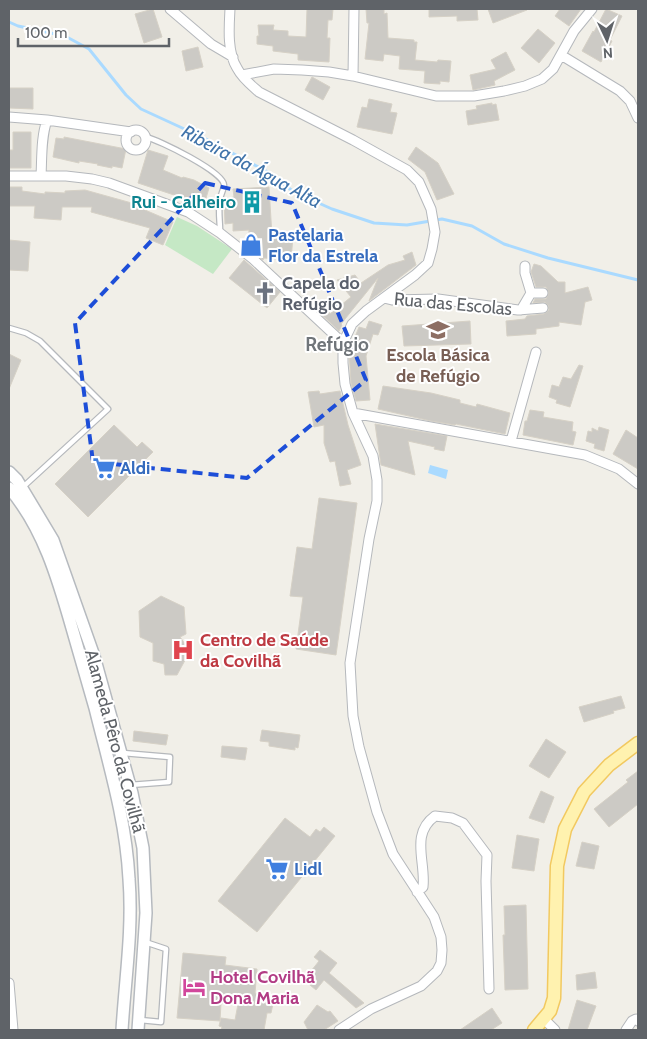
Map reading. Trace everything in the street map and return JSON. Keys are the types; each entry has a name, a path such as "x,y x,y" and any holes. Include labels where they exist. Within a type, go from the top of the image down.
{"main road":[{"name":"Alameda Pêro da Covilhã","path":"9,472 22,488 52,540 89,641 130,785 143,848 146,913 138,1025"},
{"name":"Alameda Pêro da Covilhã","path":"9,488 26,511 44,544 60,585 120,808 130,881 122,1030"},
{"path":"534,1030 550,1011 554,998 557,866 565,829 584,792 609,765 638,743"}],"street":[{"path":"170,9 211,44 233,57"},
{"path":"230,9 231,51 236,68 242,75 259,92 407,170 419,182 432,214 434,227 432,249 428,263 352,324 343,343 345,384 353,413 373,456 377,480 377,501 350,663 354,716 359,747 377,812 393,854 434,917 441,936 442,956 437,971 421,986 371,1009 339,1030"},
{"path":"353,76 354,9"},
{"path":"242,75 274,69 329,72 436,96 474,96 504,92 542,79 553,69 574,31 592,9"},
{"path":"561,56 620,91 630,101 638,118"},
{"path":"9,117 47,120 131,132 140,131 146,137 142,148 132,148 127,140 131,132"},
{"path":"42,176 42,144 47,120"},
{"path":"9,176 92,178 110,182 188,212 220,233 253,259 343,343"},
{"name":"Rua das Escolas","path":"521,310 531,293 525,273 525,266"},
{"name":"Rua das Escolas","path":"531,293 543,293"},
{"name":"Rua das Escolas","path":"384,298 392,300 438,300 521,310 543,308"},
{"path":"511,441 536,352"},
{"path":"353,413 585,455 619,469 638,484"},
{"path":"417,892 422,887 420,844 422,830 427,822 435,816 452,818 463,823 487,855 489,989"},
{"path":"9,982 13,1030"},
{"path":"544,1019 555,1030"},
{"path":"626,1030 632,1021 636,1019 638,1021"}],"lane":[{"path":"146,137 172,147 199,162 222,179 224,186 219,202 220,233"},
{"path":"9,328 26,333 40,341 108,409 22,488"},
{"path":"122,753 170,757 169,782 130,785"},
{"path":"138,1025 161,1022 166,949 145,942"}],"highlighted area":[{"path":"205,183 292,203 366,380 247,478 93,462 75,323"}],"green space":[{"path":"177,217 197,226 232,249 213,274 165,245"}],"water":[{"path":"430,465 448,470 446,479 428,473"}],"building":[{"path":"153,9 162,37 144,43 135,14"},
{"path":"307,9 333,9 332,20 328,20 327,38 330,38 329,62 298,60 298,54 273,51 273,46 257,44 257,36 259,36 258,25 274,25 273,30 288,31 288,36 306,37"},
{"path":"366,9 384,9 384,14 387,13 388,38 414,40 414,42 417,42 415,60 451,61 449,82 440,81 440,84 424,83 425,71 399,69 400,56 384,54 383,61 365,59 369,23 367,23"},
{"path":"429,9 477,9 478,20 457,21 457,16 429,17"},
{"path":"488,9 527,9 527,10 493,23"},
{"path":"560,9 581,9 569,26 555,16"},
{"path":"606,9 622,16 601,62 582,51"},
{"path":"538,29 555,43 539,63 521,48"},
{"path":"198,47 203,67 186,71 182,51"},
{"path":"506,52 515,70 494,81 495,85 473,90 470,75 496,69 491,60"},
{"path":"312,77 330,87 323,100 305,90"},
{"path":"9,88 33,88 33,109 9,108"},
{"path":"369,99 392,104 390,112 397,113 392,134 357,127 362,107 367,108"},
{"path":"492,103 492,105 496,104 499,120 468,125 466,111 477,109 476,106"},
{"path":"13,132 31,132 31,168 9,168 9,150 13,150"},
{"path":"64,137 126,149 122,168 112,166 112,168 79,161 79,163 53,157 56,138 64,139"},
{"path":"416,147 438,163 454,194 437,200 425,172 408,159"},
{"path":"148,150 168,156 163,170 182,178 194,180 209,188 204,205 138,183"},
{"path":"9,187 22,187 22,191 45,194 45,192 65,193 65,191 85,190 146,207 145,210 173,222 163,245 146,238 150,228 91,212 92,207 62,207 61,220 34,218 35,206 9,206"},
{"path":"269,187 272,236 293,237 291,260 264,258 263,260 248,247 249,230 233,231 233,223 225,224 224,199 234,197 233,189"},
{"path":"9,240 30,242 28,271 9,270"},
{"path":"412,252 416,265 369,301 378,278 341,324 339,331 319,312 325,307 330,314 351,297 337,280 355,275 361,283 388,265 405,260 403,256"},
{"path":"244,260 280,292 267,308 229,278"},
{"path":"534,264 541,266 558,282 565,282 565,293 588,287 592,300 585,302 581,325 559,322 559,326 536,329 536,334 507,336 506,321 525,319 527,316 544,314 549,310 545,302 533,303 535,299 546,299 549,293 546,287 536,287 531,272"},
{"path":"369,321 382,325 378,335 373,334 366,356 370,400 356,401 351,383 349,352 359,327 366,329"},
{"path":"470,321 471,344 404,346 402,326"},
{"path":"9,354 21,360 9,389"},
{"path":"579,365 583,366 570,407 556,403 557,400 549,397 552,385 559,387 563,377 571,379"},
{"path":"383,386 431,393 460,400 460,403 476,407 477,404 510,413 505,434 431,421 378,409"},
{"path":"319,391 320,394 340,391 348,425 361,465 347,470 351,484 340,486 335,461 330,462 324,443 324,425 314,427 308,392"},
{"path":"530,410 544,412 543,417 573,422 572,431 576,432 573,445 523,435 525,421 527,421"},
{"path":"375,424 447,436 444,451 408,441 415,475 381,465"},
{"name":"Aldi","path":"114,425 137,447 142,442 153,452 88,517 55,484"},
{"path":"599,427 609,430 604,451 594,448 595,444 586,441 588,431 592,432 592,428 598,431"},
{"path":"626,430 638,438 638,469 613,454"},
{"path":"319,498 357,503 336,655 296,649 303,597 290,596 297,547 312,549"},
{"path":"161,596 184,607 186,634 180,637 190,651 177,675 165,675 164,664 153,661 153,643 140,637 139,611"},
{"path":"621,696 625,708 584,722 579,707"},
{"path":"262,730 300,735 298,748 295,747 295,750 269,746 269,742 260,741"},
{"path":"134,731 168,735 166,745 133,741"},
{"path":"546,739 566,752 549,778 529,766"},
{"path":"222,746 247,748 245,760 221,757"},
{"path":"638,771 638,804 609,827 594,809 628,782 626,780"},
{"path":"541,791 554,797 544,823 529,818"},
{"path":"285,818 310,837 316,829 320,832 324,827 335,836 257,932 218,901"},
{"path":"517,835 539,839 534,871 512,868"},
{"path":"582,842 599,846 594,869 576,866"},
{"path":"526,905 528,989 505,990 504,906"},
{"path":"320,950 337,963 329,973 364,1003 356,1008 324,980 316,990 304,980 319,961 314,957"},
{"path":"183,953 226,957 225,965 257,969 255,993 274,999 271,1013 267,1013 264,1030 221,1030 222,1027 219,1026 221,1018 235,1020 238,1004 221,1003 220,1021 177,1018"},
{"path":"595,972 597,988 577,990 576,975"},
{"path":"577,1000 596,1006 587,1030 568,1030"},
{"path":"317,1005 328,1012 330,1011 338,1021 324,1030 308,1030 304,1022"},
{"path":"492,1008 502,1023 491,1030 460,1030"}],"waterway":[{"name":"Ribeira da Água Alta","path":"9,22 18,26 65,36 89,49 126,95 141,109 204,138 266,171 294,192 332,209 374,223 407,225 442,219 472,226 504,244 548,258 638,280"}],"place":[{"name":"Rui - Calheiro","path":"252,202"},
{"name":"Pastelaria Flor da Estrela","path":"251,245"},
{"name":"Capela do Refúgio","path":"265,293"},
{"name":"Escola Básica de Refúgio","path":"438,330"},
{"name":"Aldi","path":"104,468"},
{"name":"Centro de Saúde da Covilhã","path":"183,650"},
{"name":"Lidl","path":"277,869"},
{"name":"Hotel Covilhã Dona Maria","path":"194,987"}],"district":[{"name":"Refúgio","path":"337,344"}]}
